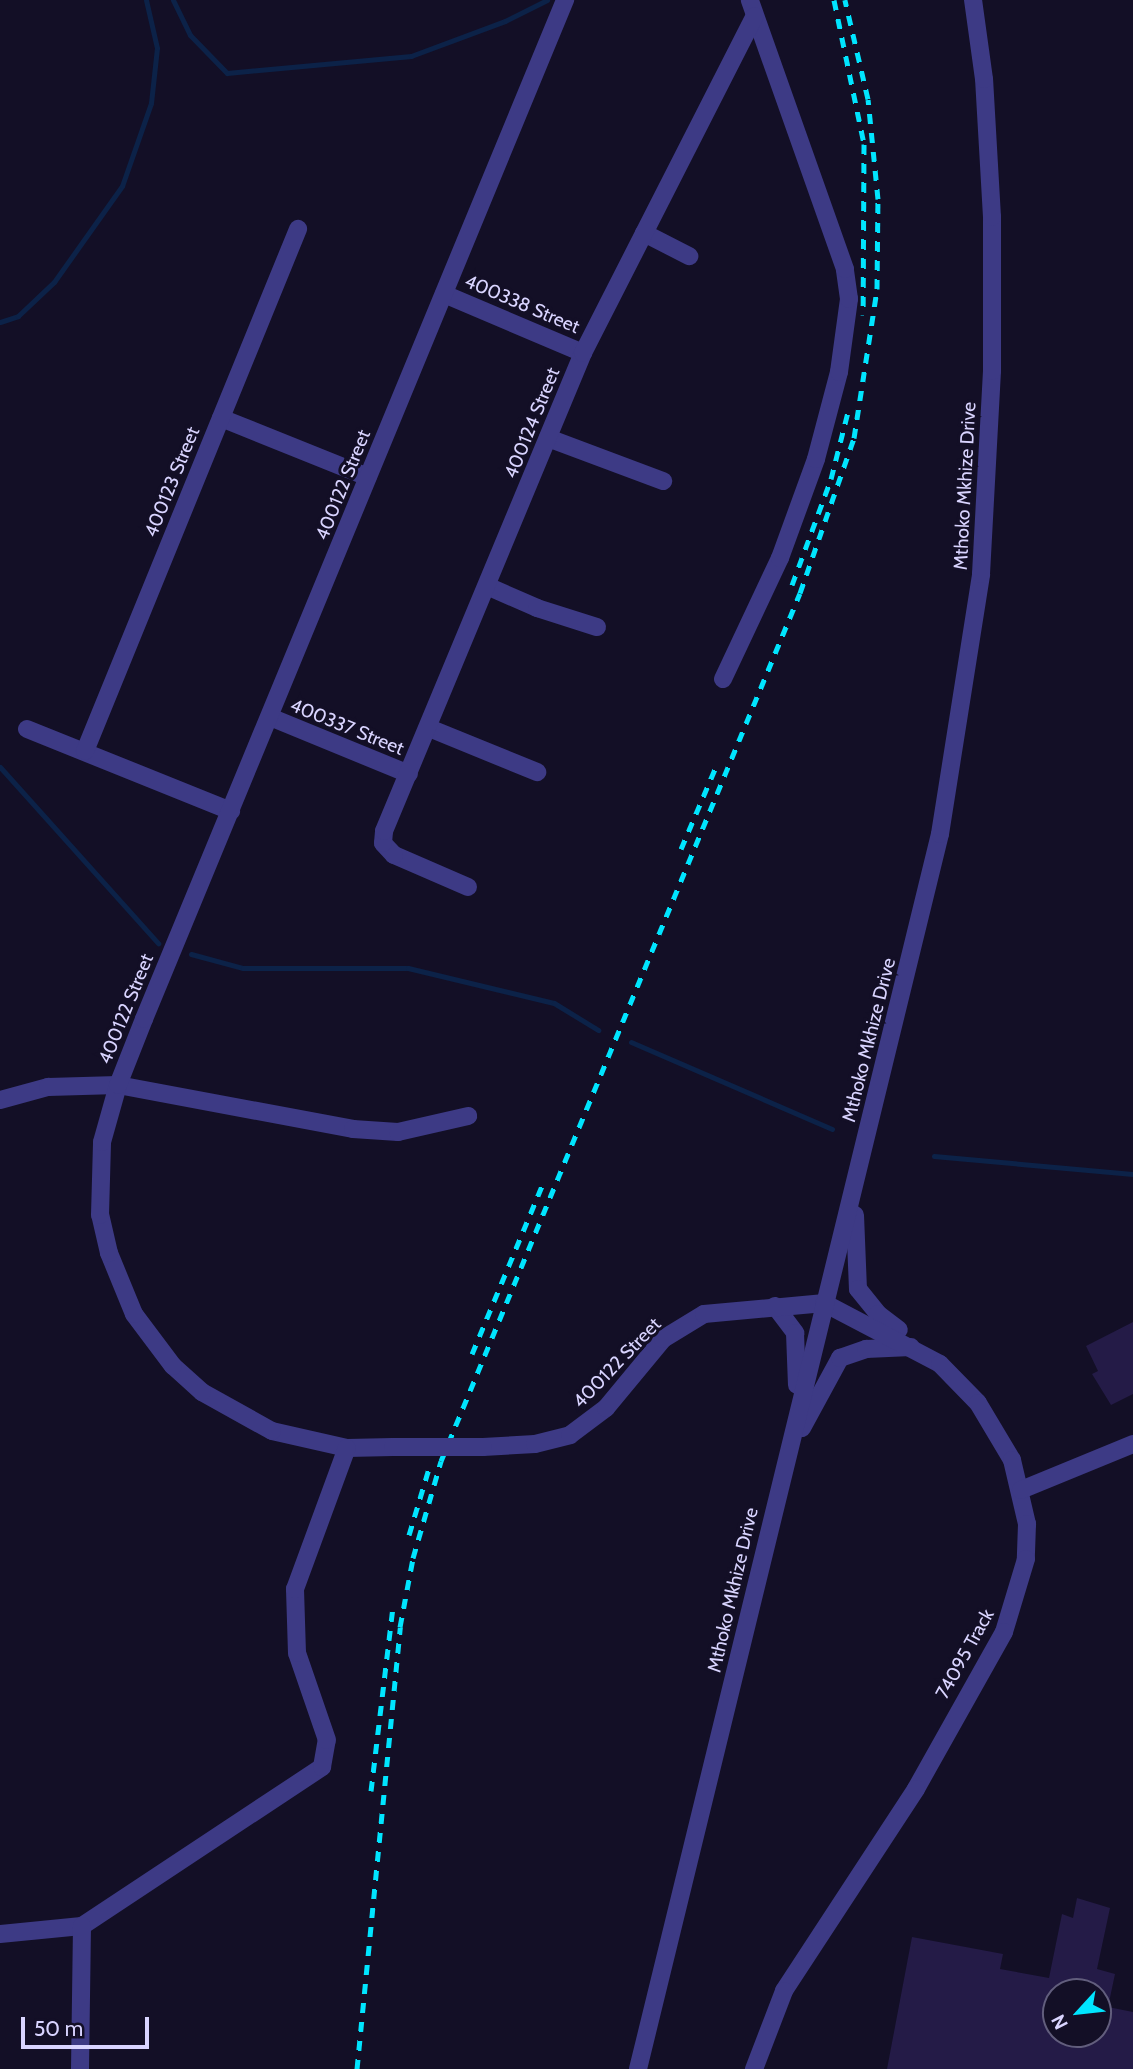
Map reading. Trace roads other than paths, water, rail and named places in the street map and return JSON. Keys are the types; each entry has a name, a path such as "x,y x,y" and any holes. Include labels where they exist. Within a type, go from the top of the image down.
{"street":[{"name":"400122 Street","path":"565,0 117,1085 102,1142 100,1215 115,1273 146,1332 202,1392 238,1416 310,1442 347,1448 535,1444 570,1435 606,1408 663,1339 689,1322 726,1309 824,1303"},
{"name":"Mthoko Mkhize Drive","path":"638,2069 940,834 981,574 992,372 992,217 984,79 973,0"},
{"path":"723,680 780,558 816,459 839,372 849,299 841,256 752,8"},
{"name":"400124 Street","path":"468,887 394,855 382,836 583,353 752,8"},
{"name":"400123 Street","path":"85,751 298,229"},
{"path":"644,233 689,256"},
{"name":"400338 Street","path":"444,294 583,353"},
{"path":"221,418 368,477"},
{"path":"548,438 663,481"},
{"path":"487,586 537,608 597,626"},
{"name":"400337 Street","path":"270,717 409,775"},
{"path":"429,728 537,772"},
{"path":"27,729 231,811"},
{"path":"0,1100 48,1087 117,1085 353,1129 398,1132 468,1116"},
{"path":"856,1183 853,1261 858,1289 878,1314 940,1364"},
{"name":"74095 Track","path":"754,2069 784,1991 916,1789 1004,1632 1026,1559 1027,1524 1021,1490 1012,1460 991,1422 940,1364 824,1303"},
{"path":"775,1306 795,1333 798,1413"},
{"path":"783,1470 825,1378 840,1357 866,1349 911,1347"},
{"path":"1021,1490 1133,1444"},
{"path":"0,1934 82,1926 322,1767 327,1740 297,1653 295,1589 347,1448"},
{"path":"80,2069 82,1926"}],"waterway":[{"path":"0,322 18,316 54,282 122,186 151,103 157,48 146,0"},
{"path":"173,0 190,35 227,73 411,56 505,21 547,0"},
{"path":"0,767 158,943"},
{"path":"191,954 243,968 408,968 554,1003 598,1030"},
{"path":"631,1042 832,1129"},
{"path":"934,1156 1133,1174"}],"railway":[{"path":"834,0 864,144 863,315"},
{"path":"357,2069 400,1627 413,1558 441,1461 800,593 854,438 877,289 878,199 868,99 845,0"},
{"path":"792,585 831,479 848,412"},
{"path":"681,849 715,769"},
{"path":"472,1354 542,1186"},
{"path":"409,1535 430,1465"},
{"path":"371,1791 393,1607"}]}
